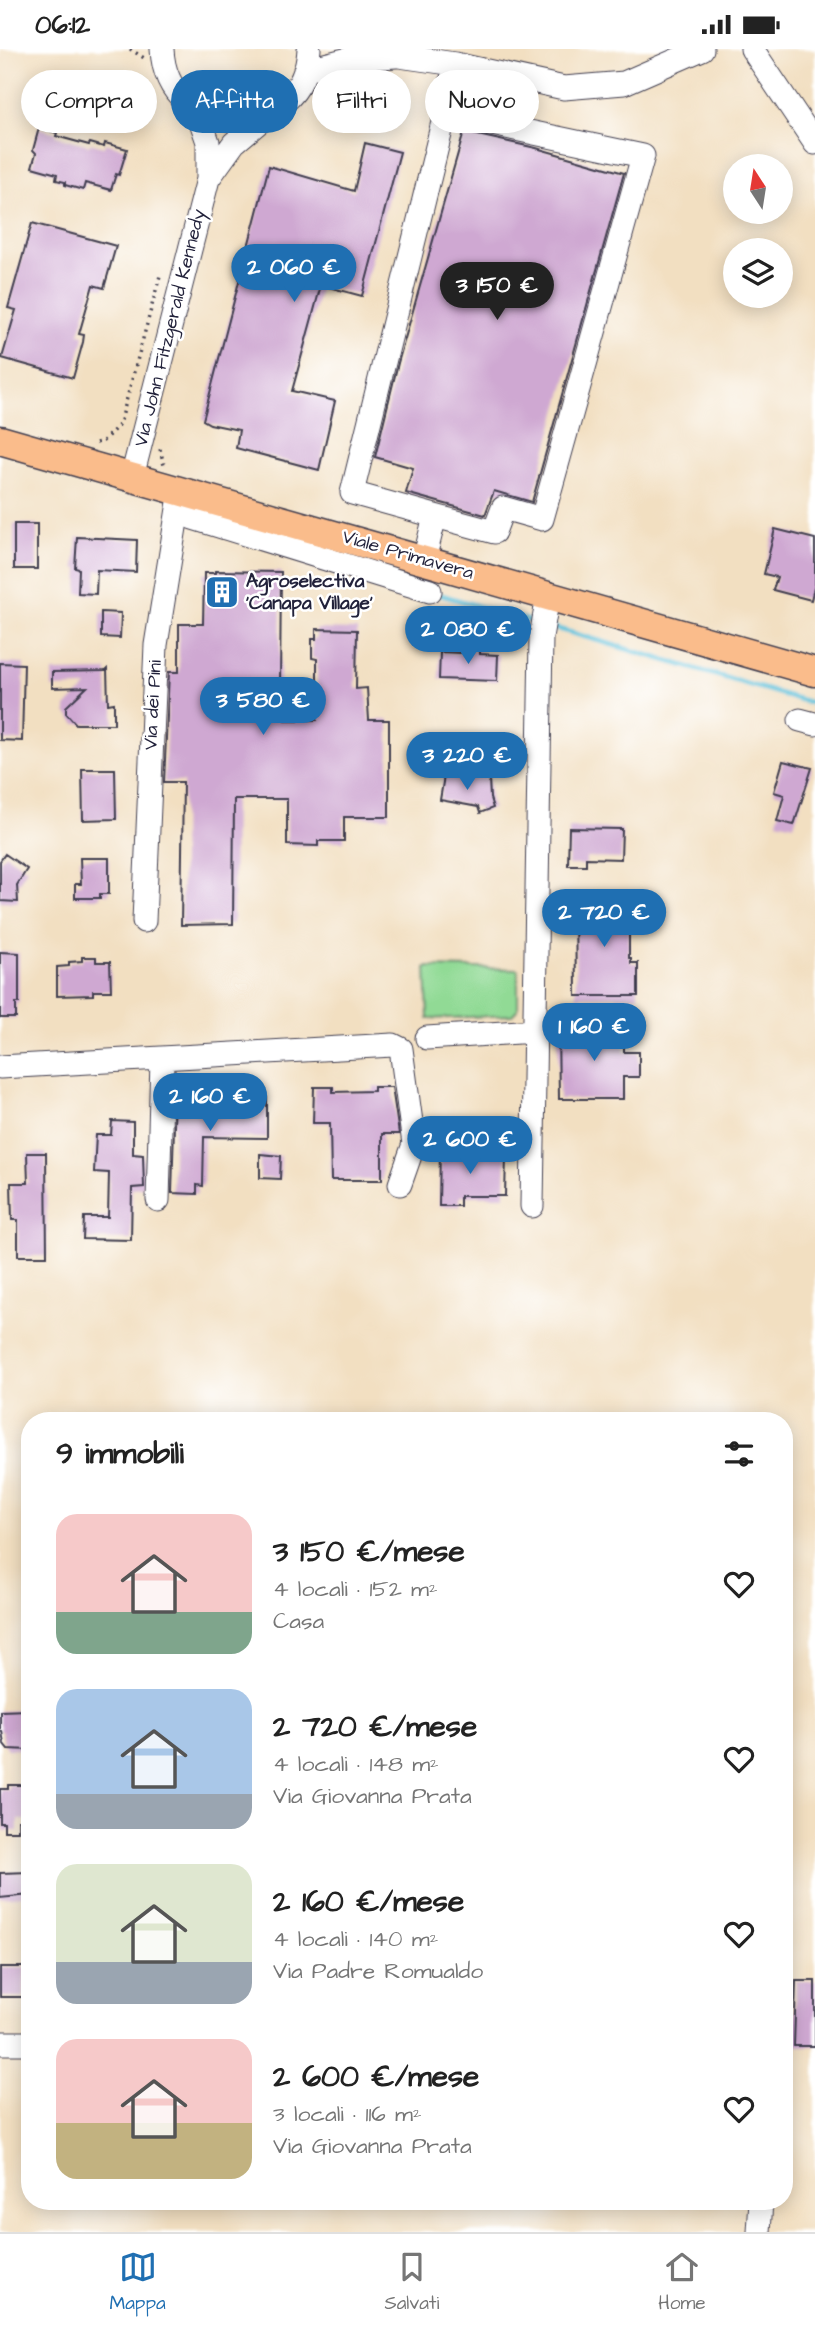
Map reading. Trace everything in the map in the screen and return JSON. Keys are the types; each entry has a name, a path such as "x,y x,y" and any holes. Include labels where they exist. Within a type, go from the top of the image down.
{"main road":[{"name":"Viale Primavera","path":"0,439 181,490 244,521 351,553 424,560 547,601 815,671"}],"street":[{"name":"Via John Fitzgerald Kennedy","path":"298,80 307,59 349,59 390,52 564,88 624,83 702,49"},
{"path":"752,49 815,142"},
{"name":"Via John Fitzgerald Kennedy","path":"154,54 171,81"},
{"path":"454,70 455,64"},
{"name":"Via John Fitzgerald Kennedy","path":"132,477 208,179 208,142 205,133"},
{"name":"Via John Fitzgerald Kennedy","path":"208,179 234,143 246,133"},
{"path":"440,133 352,493 494,532 503,507 542,519 643,156 535,133"},
{"name":"Via dei Pini","path":"144,921 156,645 181,490"},
{"path":"424,560 435,516"},
{"path":"193,518 244,521"},
{"path":"351,553 430,591"},
{"path":"532,1206 541,639 547,601"},
{"path":"426,1038 535,1031"},
{"path":"0,1067 393,1045 401,1049 414,1144 400,1184"},
{"path":"158,1200 162,1060"},
{"path":"0,2043 21,2043"},
{"path":"759,2232 760,2210"}],"path":[{"path":"130,49 154,54"},
{"path":"89,445 103,441 120,424 163,267"},
{"path":"430,591 429,607 437,617 526,641 541,639"}],"green space":[{"path":"426,967 518,969 518,1009 512,1015 428,1019"}],"building":[{"path":"38,133 57,133 56,136 89,145 90,143 104,147 105,143 127,149 111,190 85,183 83,190 65,185 65,182 56,180 57,174 32,167 36,153 33,150"},
{"path":"464,133 536,148 624,173 532,502 494,491 485,515 406,493 413,468 375,457 398,363"},
{"path":"365,143 400,152 362,296 321,285 292,391 335,401 319,470 236,448 239,430 203,420 269,166 354,191"},
{"path":"32,223 116,246 104,288 93,285 79,334 84,335 73,378 2,358 16,310 8,308"},
{"path":"14,524 37,524 37,569 14,569"},
{"path":"775,529 815,539 815,584 811,600 773,590 777,577 764,574"},
{"path":"77,537 137,540 136,572 97,570 96,594 78,593 79,569 75,568"},
{"path":"281,572 280,688 285,688 285,720 317,720 317,659 312,658 312,639 316,639 316,629 357,630 356,689 367,688 369,720 389,720 389,817 344,817 344,841 318,841 318,846 287,845 287,799 234,799 233,924 181,925 183,782 164,782 169,672 179,672 179,624 203,624 204,573"},
{"path":"101,612 121,613 120,638 101,637"},
{"path":"460,649 480,650 480,654 498,655 497,681 439,679 440,652 460,653"},
{"path":"0,663 24,664 22,741 0,740"},
{"path":"107,669 108,704 114,703 114,724 76,724 66,713 66,707 87,687 52,688 52,672"},
{"path":"783,761 812,768 794,825 777,821 784,795 774,792"},
{"path":"82,769 115,769 116,819 83,820"},
{"path":"444,776 489,778 493,808 480,813 478,807 440,800"},
{"path":"569,828 622,829 621,859 586,858 586,865 568,865"},
{"path":"5,854 27,869 17,885 18,902 0,901 0,861"},
{"path":"80,858 109,858 109,894 100,894 100,898 75,898 75,884 81,884"},
{"path":"629,898 629,958 631,963 638,963 638,996 576,996 575,899"},
{"path":"0,952 19,953 19,1003 16,1003 16,1018 0,1018"},
{"path":"82,957 96,957 96,962 110,962 111,991 93,991 93,995 57,996 57,967 82,961"},
{"path":"558,1027 624,1027 624,1052 639,1052 639,1077 623,1077 623,1099 559,1099"},
{"path":"314,1087 333,1087 333,1092 374,1091 374,1087 392,1087 399,1134 382,1134 382,1180 331,1180 330,1123 313,1123"},
{"path":"175,1094 197,1095 197,1104 229,1104 229,1097 267,1098 267,1138 204,1137 203,1186 197,1185 197,1194 172,1193"},
{"path":"112,1121 133,1122 133,1154 143,1155 144,1187 132,1188 131,1240 83,1239 84,1217 108,1217 109,1173 94,1172 96,1135 111,1135"},
{"path":"440,1149 461,1149 461,1154 506,1155 505,1196 460,1196 460,1206 439,1206"},
{"path":"27,1153 46,1153 47,1256 18,1256 18,1220 12,1220 11,1183 28,1183"},
{"path":"260,1154 281,1156 280,1179 260,1178"},
{"path":"21,1710 21,1750 8,1749 4,1744 0,1731 0,1711"},
{"path":"8,1785 21,1785 21,1820 18,1820 18,1831 4,1831 4,1823 0,1823 0,1789 8,1789"},
{"path":"21,1872 21,1896 0,1898 0,1873"},
{"path":"0,1967 21,1967 21,1997 0,1997"},
{"path":"796,1981 815,1981 815,2046 794,2046"}],"waterway":[{"path":"438,594 539,624"},
{"path":"548,626 815,704"}],"place":[{"name":"Agroselectiva 'Canapa Village'","path":"222,592"}]}
